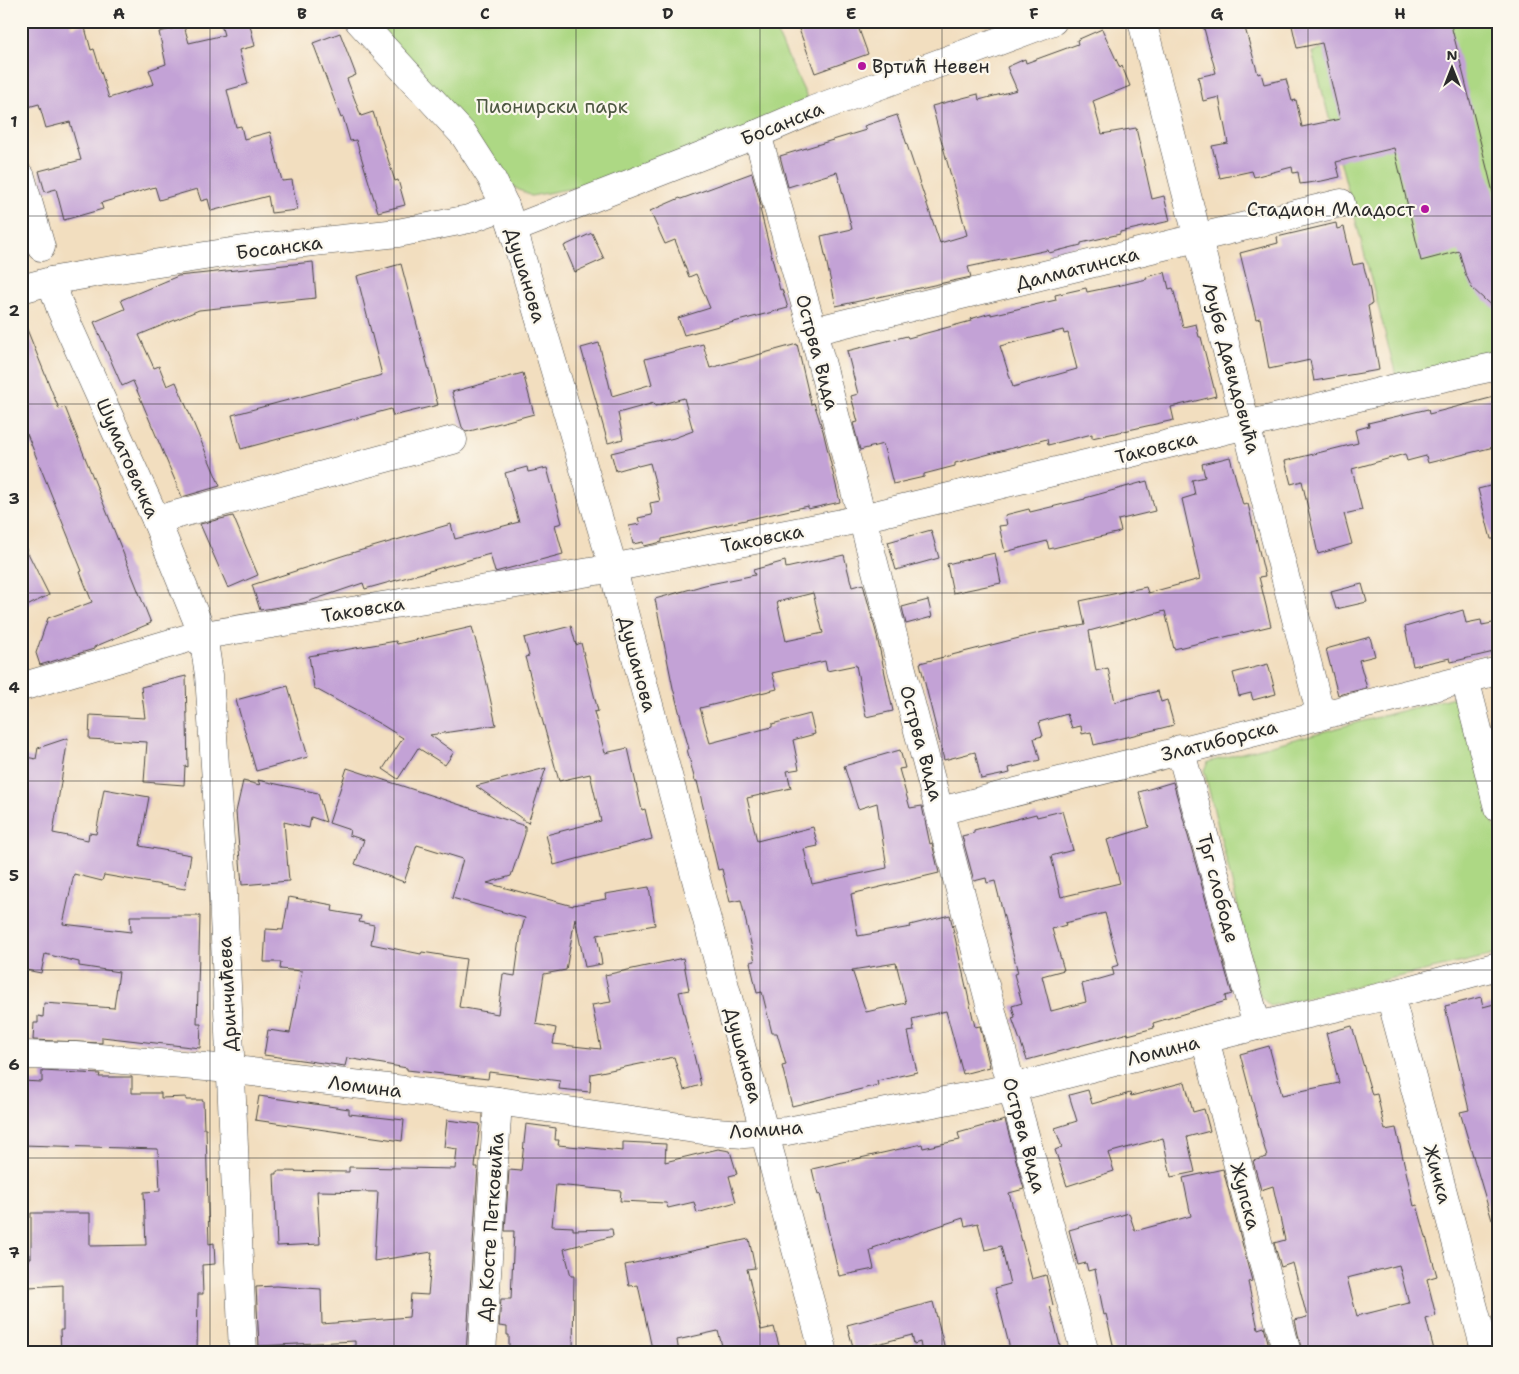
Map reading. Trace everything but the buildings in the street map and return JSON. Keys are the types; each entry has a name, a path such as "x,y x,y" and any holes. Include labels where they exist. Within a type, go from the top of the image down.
{"street":[{"name":"Душанова","path":"360,21 464,135 491,177 509,218 613,567 824,1353"},
{"name":"Босанска","path":"21,289 51,281 257,248 398,233 469,219 509,218 757,134 813,110 1053,21"},
{"name":"Љубе Давидовића","path":"1142,21 1321,716"},
{"name":"Острва Вида","path":"757,134 814,331 1012,1088 1085,1353"},
{"path":"21,177 41,248"},
{"name":"Далматинска","path":"814,331 1341,203"},
{"name":"Шуматовачка","path":"51,281 61,310 156,520 203,635"},
{"name":"Таковска","path":"21,687 203,635 613,567 863,518 1399,387 1498,366"},
{"path":"156,520 452,440"},
{"name":"Дринчићева","path":"203,635 209,675 220,851 243,1353"},
{"name":"Златиборска","path":"940,811 1498,671"},
{"path":"1465,679 1498,808"},
{"name":"Трг слободе","path":"1180,750 1257,1026"},
{"name":"Ломина","path":"21,1055 75,1056 231,1070 744,1134 795,1129 1012,1088 1257,1026 1390,995 1498,966"},
{"name":"Жичка","path":"1390,995 1486,1353"},
{"name":"Жупска","path":"1205,1039 1287,1353"},
{"name":"Др Косте Петковића","path":"482,1353 498,1102"}],"green space":[{"name":"Пионирски парк","path":"359,21 771,21 813,110 747,138 584,186 531,196 506,183"},
{"name":"Стадион Младост","path":"1364,21 1498,21 1498,366 1399,387 1312,52 1368,38"},
{"path":"1454,697 1463,706 1498,839 1498,954 1270,1006 1260,996 1204,770 1208,762"}],"place":[{"name":"Вртић Невен","path":"862,66"},
{"name":"Стадион Младост","path":"1425,209"}]}
